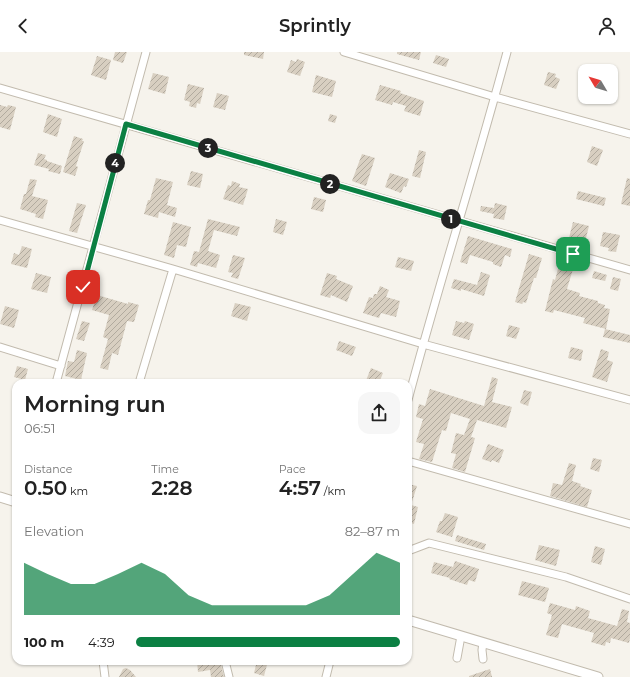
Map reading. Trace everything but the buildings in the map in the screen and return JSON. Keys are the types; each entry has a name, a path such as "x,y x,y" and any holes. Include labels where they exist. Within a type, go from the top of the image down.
{"street":[{"path":"57,379 146,52"},
{"path":"344,52 495,97 630,134"},
{"path":"412,385 507,52"},
{"path":"0,88 459,222 630,270"},
{"path":"0,220 173,269 423,344 630,400"},
{"path":"140,379 173,269"},
{"path":"0,347 61,366"},
{"path":"412,462 630,524"},
{"path":"0,497 12,501"},
{"path":"412,549 429,543 566,577 630,599"},
{"path":"412,621 598,677"},
{"path":"458,658 461,636"},
{"path":"483,643 483,659"},
{"path":"104,665 105,677"},
{"path":"226,665 229,677"},
{"path":"326,677 329,665"}],"route":[{"path":"83,287 126,124 573,254"}]}
